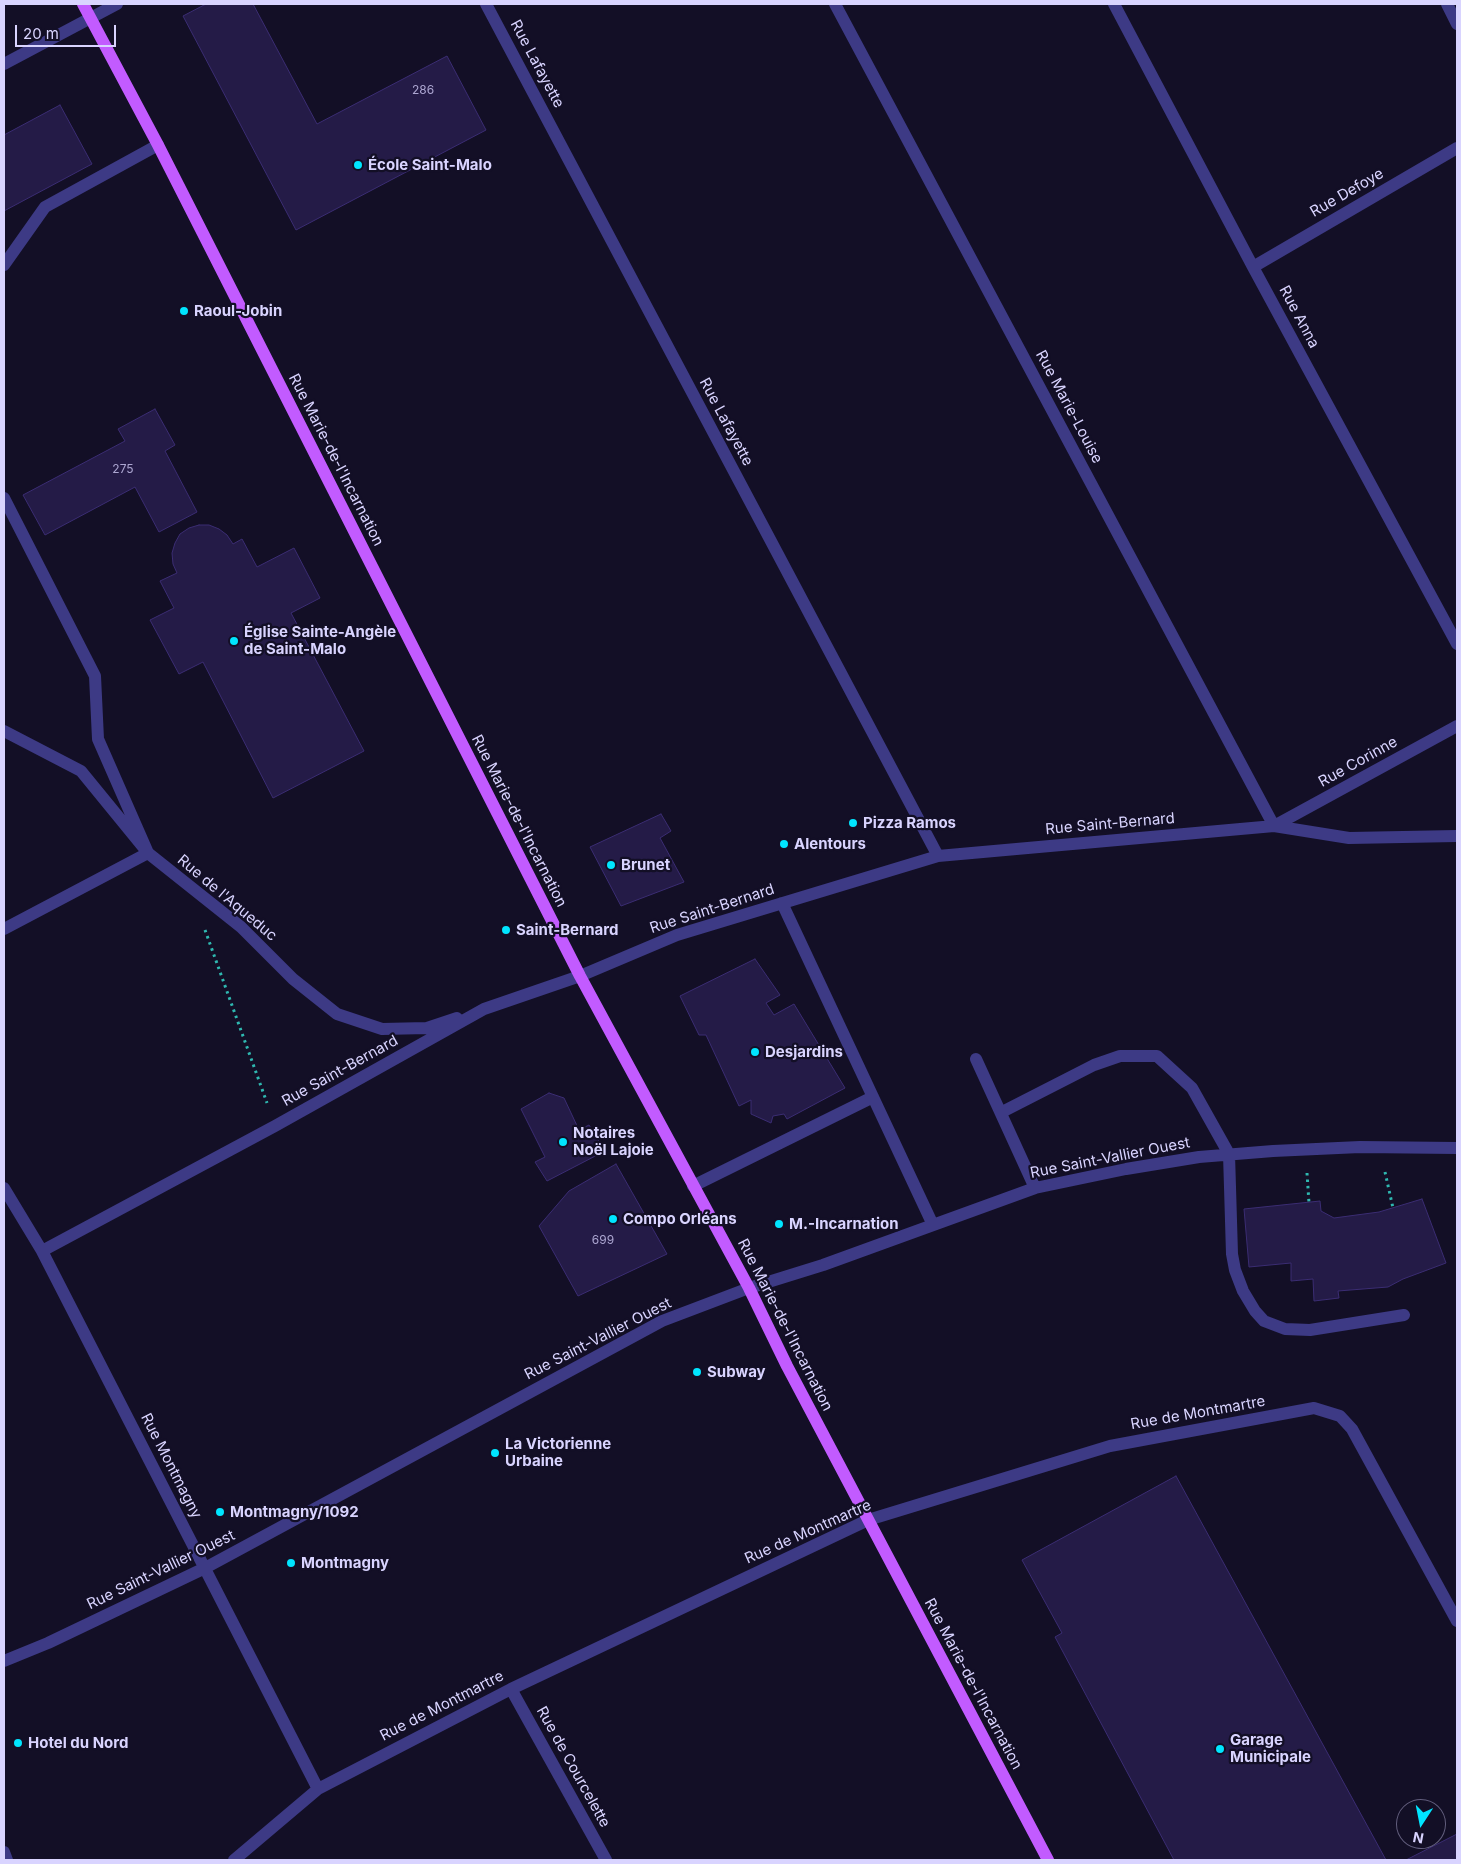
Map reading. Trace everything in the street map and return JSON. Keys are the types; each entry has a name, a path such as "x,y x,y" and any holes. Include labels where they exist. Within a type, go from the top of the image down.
{"main road":[{"name":"Rue Marie-de-l'Incarnation","path":"83,4 158,145 580,976 749,1288 787,1366 1048,1860"}],"street":[{"path":"4,64 117,4"},
{"name":"Rue Lafayette","path":"486,4 938,856"},
{"name":"Rue Marie-Louise","path":"835,4 1274,826"},
{"name":"Rue Anna","path":"1114,4 1253,267 1457,644"},
{"path":"1447,4 1457,24"},
{"path":"4,265 44,208 158,145"},
{"name":"Rue Defoye","path":"1253,267 1457,148"},
{"path":"4,498 95,676 98,739 148,853 4,929"},
{"name":"Rue Corinne","path":"1274,826 1457,726"},
{"name":"Rue de l'Aqueduc","path":"4,732 81,771 148,853 241,927 293,979 337,1014 382,1029 427,1028 484,1009"},
{"name":"Rue Saint-Bernard","path":"42,1251 275,1126 484,1009 580,976 677,935 938,856 1274,826 1349,838 1457,836"},
{"path":"782,903 933,1225"},
{"path":"1002,1112 1094,1065 1120,1056 1157,1056 1192,1088 1229,1154 1232,1254 1235,1270 1243,1291 1255,1312 1264,1321 1285,1329 1303,1330 1404,1315"},
{"path":"976,1058 1035,1188"},
{"path":"693,1186 873,1097"},
{"name":"Rue Saint-Vallier Ouest","path":"4,1661 48,1643 205,1568 662,1321 749,1288 823,1265 1035,1188 1126,1169 1229,1154 1305,1149 1457,1148"},
{"name":"Rue Montmagny","path":"6,1196 42,1251 318,1789"},
{"name":"Rue de Montmartre","path":"234,1860 318,1789 512,1689 868,1520 1110,1446 1314,1408 1340,1416 1352,1429 1457,1621"},
{"name":"Rue de Courcelette","path":"512,1689 606,1860"},
{"path":"4,1852 7,1860"}],"path":[{"path":"199,923 205,930 275,1126"},
{"path":"1385,1147 1385,1170 1393,1208"}],"building":[{"path":"206,4 253,4 317,124 447,56 486,130 296,230 183,16"},
{"path":"60,105 92,164 4,211 4,135"},
{"path":"155,409 175,445 165,451 197,512 159,532 135,487 45,535 23,495 125,441 118,429"},
{"name":"Église Sainte-Angèle de Saint-Malo","path":"209,525 219,529 227,535 233,544 242,539 257,567 294,548 320,598 291,613 364,751 273,798 203,662 179,674 150,620 174,608 160,581 177,573 173,564 172,553 180,534 189,528"},
{"path":"661,814 671,831 660,838 684,882 621,906 590,847"},
{"path":"755,959 780,995 766,1003 774,1015 794,1004 845,1088 787,1119 784,1114 773,1116 771,1123 751,1114 751,1100 739,1106 706,1035 699,1035 680,996"},
{"path":"549,1093 564,1098 579,1130 589,1125 605,1151 547,1181 535,1162 545,1157 521,1109"},
{"path":"616,1164 667,1254 578,1296 539,1226 569,1191"},
{"path":"1422,1199 1446,1263 1403,1279 1388,1287 1338,1291 1339,1298 1314,1301 1313,1279 1291,1281 1291,1263 1249,1267 1244,1209 1320,1201 1321,1211 1334,1218 1379,1212"},
{"name":"Garage Municipale","path":"1176,1476 1386,1860 1174,1860 1055,1637 1062,1633 1022,1560"},
{"path":"1457,1834 1457,1860 1406,1860 1428,1849 1446,1849 1446,1840"}],"place":[{"name":"École Saint-Malo","path":"358,165"},
{"name":"Raoul-Jobin","path":"184,311"},
{"name":"Église Sainte-Angèle de Saint-Malo","path":"234,641"},
{"name":"Pizza Ramos","path":"853,823"},
{"name":"Alentours","path":"784,844"},
{"name":"Brunet","path":"611,865"},
{"name":"Saint-Bernard","path":"506,930"},
{"name":"Desjardins","path":"755,1052"},
{"name":"Notaires Noël Lajoie","path":"563,1142"},
{"name":"Compo Orléans","path":"613,1219"},
{"name":"M.-Incarnation","path":"779,1224"},
{"name":"Subway","path":"697,1372"},
{"name":"La Victorienne Urbaine","path":"495,1453"},
{"name":"Montmagny/1092","path":"220,1512"},
{"name":"Montmagny","path":"291,1563"},
{"name":"Hotel du Nord","path":"18,1743"},
{"name":"Garage Municipale","path":"1220,1749"}]}
